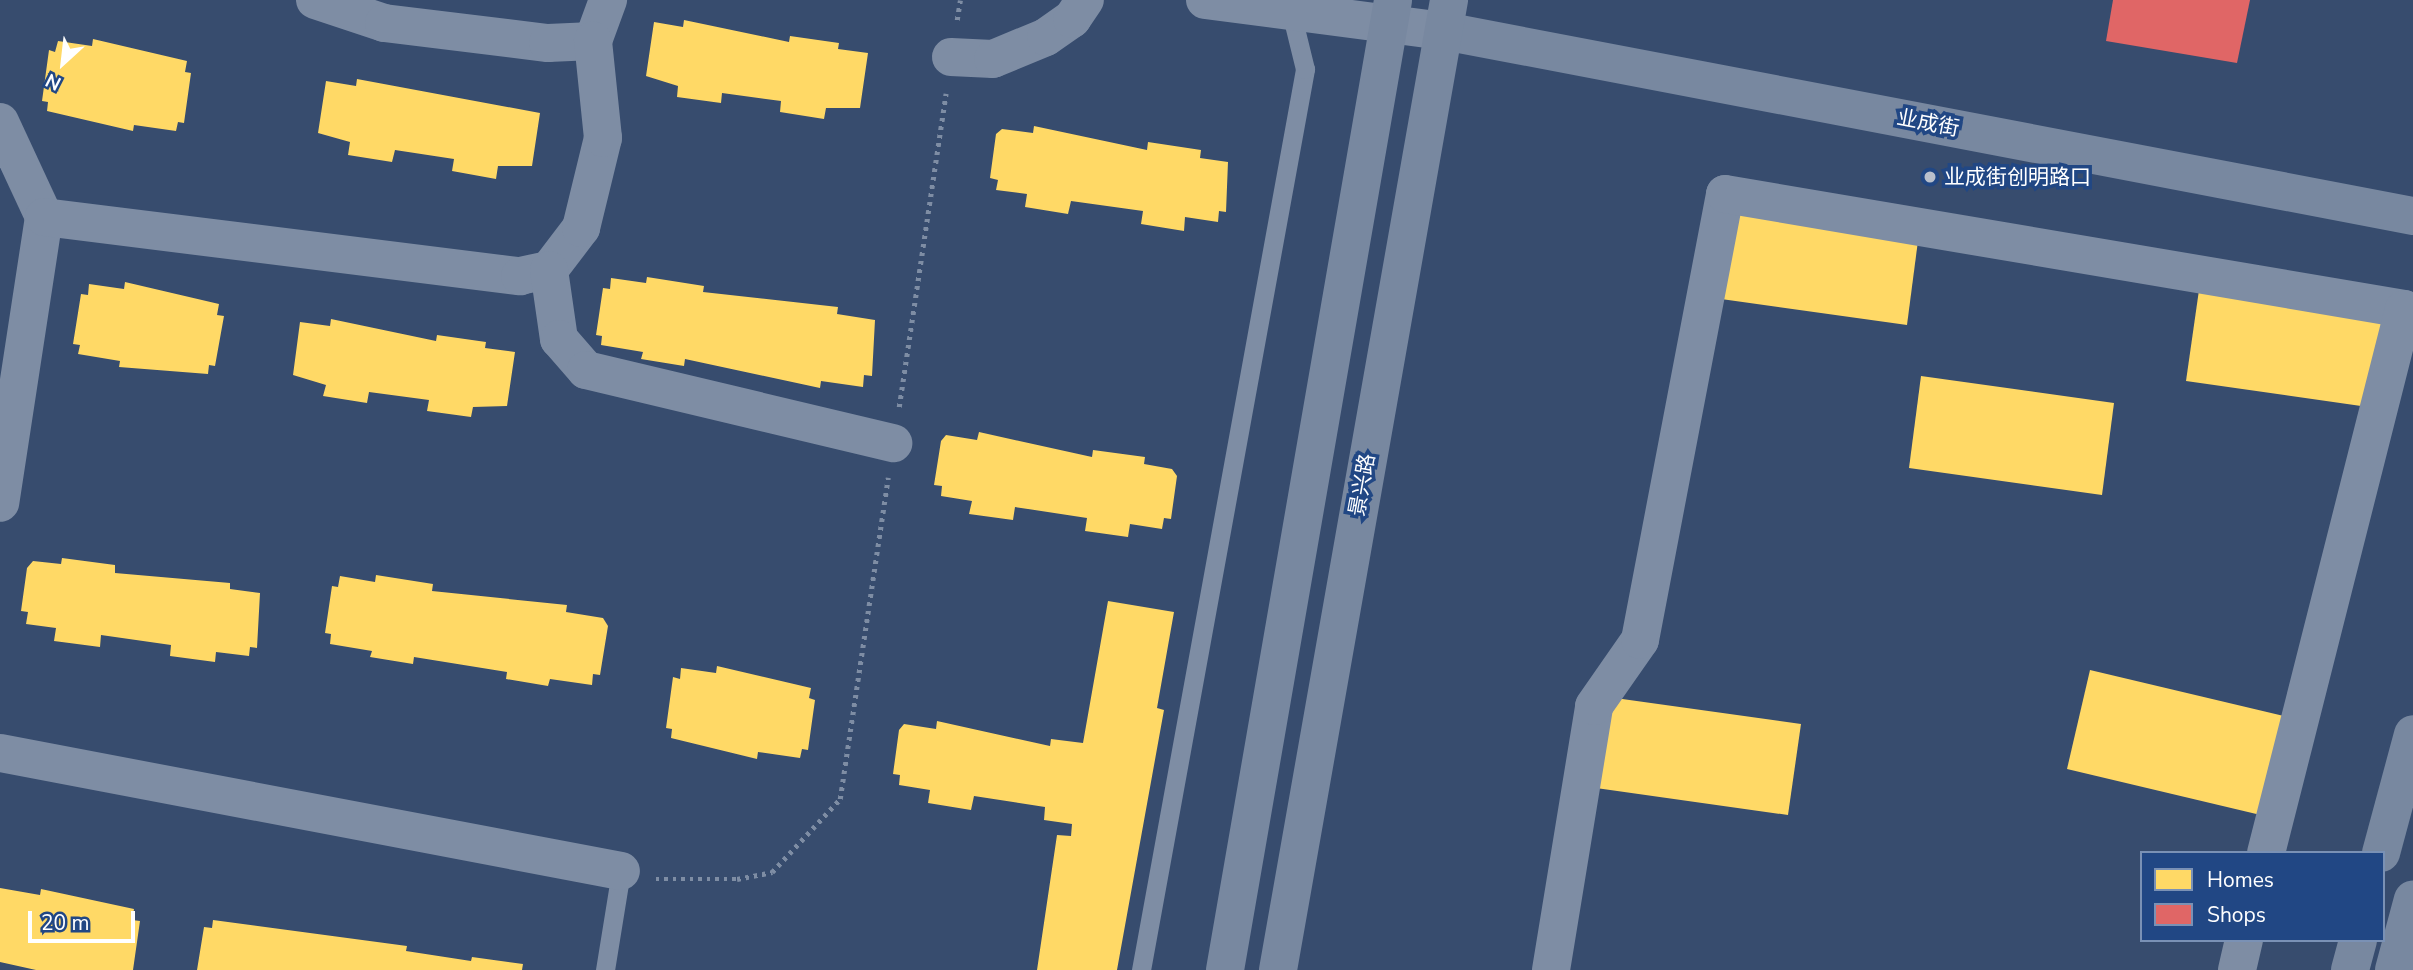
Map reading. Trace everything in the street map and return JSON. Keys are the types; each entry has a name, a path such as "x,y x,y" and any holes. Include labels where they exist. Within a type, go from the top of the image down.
{"street":[{"path":"314,0 384,23 548,43 593,41"},
{"path":"44,217 520,276 549,270 581,228 603,138 593,41 608,0"},
{"path":"951,57 993,59 1046,37 1072,19 1085,0"},
{"path":"1205,0 1446,15"},
{"path":"1225,970 1390,12"},
{"name":"业成街","path":"1446,15 2413,216"},
{"name":"景兴路","path":"1278,970 1446,15"},
{"path":"0,126 44,217 5,437 0,503"},
{"path":"1551,970 1594,706 1640,640 1725,194 2404,309 2267,851"},
{"path":"549,270 559,339 586,370 893,443"},
{"path":"2382,851 2413,734"},
{"path":"0,753 621,872"},
{"path":"2394,970 2413,899"},
{"path":"2237,970 2244,942"},
{"path":"2350,970 2357,942"}],"lane":[{"path":"1141,970 1305,69 1291,5"},
{"path":"605,970 621,872"}],"path":[{"path":"621,872 663,881 772,872 840,799 960,0"}],"building: Homes":[{"path":"684,20 789,42 790,36 839,43 838,49 868,53 860,108 826,108 824,119 780,112 781,101 722,93 721,103 677,97 678,86 646,76 654,22 683,27"},
{"path":"93,39 187,61 185,72 191,73 184,123 178,122 176,131 134,125 133,131 47,111 48,102 42,101 49,50 55,52 58,41 92,46"},
{"path":"357,79 540,113 532,166 498,166 496,179 452,171 454,159 395,150 392,162 348,155 350,142 318,133 326,81 356,86"},
{"path":"1034,126 1147,150 1148,142 1201,150 1200,158 1228,162 1226,212 1219,211 1218,222 1185,217 1184,231 1141,224 1143,211 1071,201 1068,214 1025,207 1027,194 996,190 998,180 990,178 996,134 1002,129 1033,133"},
{"path":"1732,209 1919,233 1907,325 1714,298"},
{"path":"647,277 704,286 703,292 838,307 837,314 875,320 872,376 864,375 863,387 821,381 820,388 685,359 684,366 641,359 643,352 601,345 602,336 596,335 603,288 610,289 611,278 646,283"},
{"path":"125,282 219,304 217,315 224,316 215,366 209,365 208,374 119,367 120,361 78,354 80,345 73,344 81,294 88,295 89,284 124,289"},
{"path":"2199,290 2388,318 2375,408 2186,381"},
{"path":"331,319 436,341 437,335 486,342 485,348 515,352 507,406 473,407 471,417 427,411 429,400 369,392 367,403 323,396 326,385 293,375 300,322 330,326"},
{"path":"1921,376 2114,403 2102,495 1909,468"},
{"path":"979,432 1092,457 1093,450 1145,457 1144,464 1172,469 1177,476 1171,519 1164,518 1162,529 1130,524 1128,537 1085,531 1087,518 1015,507 1013,520 969,514 972,501 941,496 942,486 934,485 941,441 946,435 977,440"},
{"path":"62,558 115,565 115,573 230,583 230,589 260,593 257,648 250,647 249,656 216,652 215,662 170,656 171,645 101,635 100,647 54,641 56,628 26,624 28,612 21,611 27,568 33,561 61,564"},
{"path":"376,575 433,584 432,591 567,605 566,612 603,618 608,626 600,675 593,674 592,685 550,679 548,686 506,679 507,672 414,657 413,664 370,657 372,651 330,644 331,634 325,633 332,586 338,587 340,576 375,582"},
{"path":"1108,601 1174,612 1157,708 1164,710 1117,970 1037,970 1057,835 1071,836 1072,824 1044,820 1045,807 974,796 971,810 928,803 930,790 899,785 900,775 893,774 899,730 904,724 936,729 937,721 1050,746 1051,739 1083,743"},
{"path":"717,666 811,688 809,698 815,700 808,750 802,749 800,758 758,752 757,759 671,738 672,729 666,728 673,677 680,679 681,668 716,673"},
{"path":"2090,670 2292,718 2269,817 2067,769"},
{"path":"1608,697 1801,724 1788,815 1596,788"},
{"path":"0,888 40,895 41,889 134,909 132,920 140,921 133,970 36,970 0,962"},
{"path":"213,920 407,946 406,951 471,961 472,957 523,964 522,970 197,970 204,927 212,928"}],"building: Shops":[{"path":"2113,0 2250,0 2237,63 2106,41"}],"place":[{"name":"业成街创明路口","path":"1930,177"}]}
